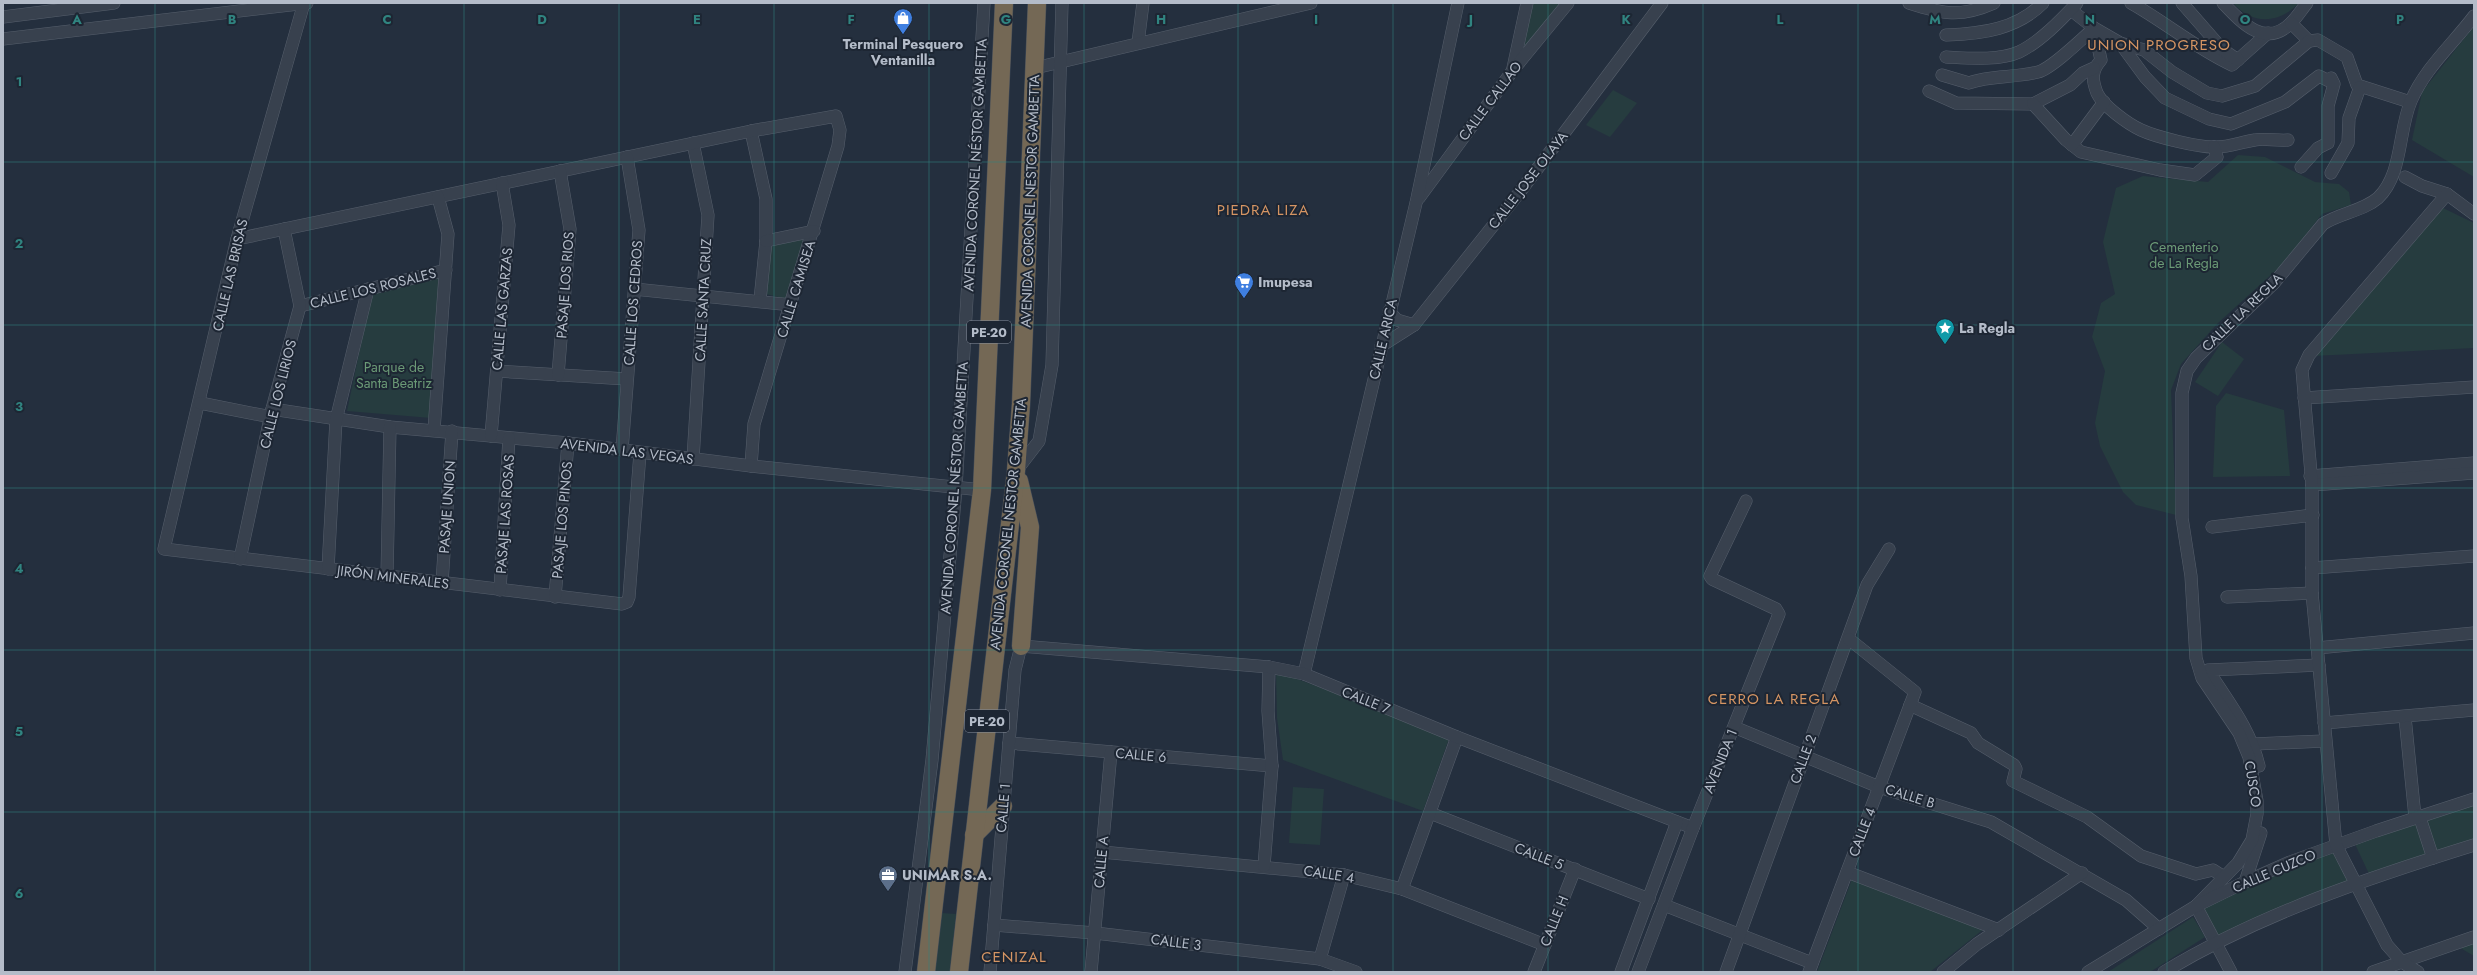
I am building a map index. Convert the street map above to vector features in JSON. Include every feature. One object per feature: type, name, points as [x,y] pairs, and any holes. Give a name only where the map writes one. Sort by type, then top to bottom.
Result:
[{"type":"highway","name":"PE-20","points":[[926,972],[982,490],[1004,3]]},
{"type":"highway","name":"AVENIDA CORONEL NESTOR GAMBETTA","points":[[959,972],[1016,471],[1038,3]]},
{"type":"highway","points":[[1016,471],[1030,527],[1021,646]]},
{"type":"highway","points":[[974,835],[1003,806]]},
{"type":"street","points":[[3,17],[114,3]]},
{"type":"street","points":[[3,39],[305,3]]},
{"type":"street","name":"CALLE LAS BRISAS","points":[[164,550],[200,402],[237,239],[305,3]]},
{"type":"street","name":"AVENIDA CORONEL NÉSTOR GAMBETTA","points":[[905,972],[932,760],[956,488],[984,3]]},
{"type":"street","points":[[1016,471],[1039,441],[1052,365],[1062,3]]},
{"type":"street","points":[[1138,43],[1143,3]]},
{"type":"street","points":[[1035,68],[1311,3]]},
{"type":"street","name":"CALLE ARICA","points":[[1304,674],[1416,203],[1458,3]]},
{"type":"street","points":[[1513,70],[1527,3]]},
{"type":"street","name":"CALLE CALLAO","points":[[1416,203],[1513,70],[1568,3]]},
{"type":"street","name":"CALLE JOSE OLAYA","points":[[1381,346],[1414,325],[1520,193],[1662,3]]},
{"type":"street","points":[[1909,3],[1944,14],[1983,8],[1994,3]]},
{"type":"street","points":[[1946,35],[2002,29],[2035,11],[2043,3]]},
{"type":"street","points":[[2131,3],[2164,22],[2219,59],[2232,65],[2268,33]]},
{"type":"street","points":[[2182,3],[2223,50],[2238,60]]},
{"type":"street","points":[[2223,3],[2241,23],[2260,33],[2274,33],[2291,23],[2307,3]]},
{"type":"street","points":[[1946,57],[1984,58],[2018,53],[2040,38],[2074,6],[2094,28],[2120,42],[2144,50],[2172,72],[2207,93],[2222,96],[2255,86],[2309,41],[2318,40],[2347,57],[2356,83],[2360,87],[2410,102]]},
{"type":"street","name":"CALLE LA REGLA","points":[[2202,678],[2196,658],[2191,576],[2182,518],[2181,410],[2187,371],[2210,342],[2274,283],[2323,224],[2333,217],[2358,209],[2377,198],[2390,183],[2410,102],[2431,68],[2474,16]]},
{"type":"street","points":[[2291,23],[2309,41]]},
{"type":"street","points":[[1929,91],[1956,103],[2033,104],[2070,85],[2083,73],[2094,68],[2101,60],[2094,28]]},
{"type":"street","points":[[1942,75],[1969,83],[1980,78],[2007,78],[2040,72],[2094,28]]},
{"type":"street","points":[[2120,42],[2145,77],[2165,98],[2209,119],[2231,124],[2285,102],[2319,76],[2329,81],[2331,78],[2334,84],[2328,106],[2328,143],[2318,148],[2300,167]]},
{"type":"street","points":[[2094,68],[2093,79],[2104,102],[2141,130],[2214,147],[2240,145],[2256,139],[2272,142],[2288,140]]},
{"type":"street","points":[[2331,173],[2348,143],[2348,118],[2360,87]]},
{"type":"street","points":[[2072,145],[2104,102]]},
{"type":"street","points":[[2033,104],[2072,145],[2081,152],[2160,170],[2195,175],[2217,157],[2214,147]]},
{"type":"street","name":"CALLE CAMISEA","points":[[751,131],[831,116],[836,116],[839,120],[838,146],[792,305],[754,424],[751,466]]},
{"type":"street","points":[[237,239],[751,131],[766,199],[766,241],[760,300]]},
{"type":"street","name":"CALLE SANTA CRUZ","points":[[693,143],[708,215],[693,459]]},
{"type":"street","name":"CALLE LOS CEDROS","points":[[622,450],[639,230],[627,157]]},
{"type":"street","points":[[1423,166],[1438,172]]},
{"type":"street","name":"PASAJE LOS RIOS","points":[[558,375],[570,229],[560,171]]},
{"type":"street","points":[[2405,177],[2422,186],[2447,194],[2474,214]]},
{"type":"street","name":"CALLE LAS GARZAS","points":[[491,436],[509,225],[502,183]]},
{"type":"street","points":[[2418,972],[2402,962],[2387,945],[2336,845],[2324,741],[2324,723],[2312,593],[2313,516],[2302,370],[2306,358],[2447,194]]},
{"type":"street","points":[[434,430],[448,234],[438,197]]},
{"type":"street","name":"CALLE LOS LIRIOS","points":[[240,559],[271,413],[300,306],[284,229]]},
{"type":"street","points":[[766,241],[814,231]]},
{"type":"street","name":"CALLE LOS ROSALES","points":[[300,306],[446,270]]},
{"type":"street","points":[[328,569],[336,420],[368,289]]},
{"type":"street","points":[[634,289],[760,300],[792,305]]},
{"type":"street","points":[[1390,311],[1397,320],[1414,325]]},
{"type":"street","points":[[497,371],[627,379]]},
{"type":"street","points":[[2304,398],[2474,387]]},
{"type":"street","name":"AVENIDA LAS VEGAS","points":[[200,402],[271,413],[390,427],[452,431],[568,443],[751,466],[982,490]]},
{"type":"street","points":[[386,576],[390,427]]},
{"type":"street","name":"PASAJE UNION","points":[[442,583],[452,431]]},
{"type":"street","name":"PASAJE LAS ROSAS","points":[[500,590],[509,438]]},
{"type":"street","name":"PASAJE LOS PINOS","points":[[555,597],[568,443]]},
{"type":"street","name":"JIRÓN MINERALES","points":[[164,550],[622,604],[627,602],[629,597],[640,453]]},
{"type":"street","points":[[2311,480],[2474,463]]},
{"type":"street","points":[[2311,480],[2474,474]]},
{"type":"street","name":"AVENIDA 1","points":[[1638,972],[1693,828],[1779,614],[1776,609],[1712,579],[1710,576],[1746,501]]},
{"type":"street","points":[[2212,527],[2313,516]]},
{"type":"street","name":"CALLE 2","points":[[1726,972],[1741,934],[1803,757],[1849,639],[1867,585],[1889,549]]},
{"type":"street","points":[[2312,568],[2474,556]]},
{"type":"street","points":[[2227,597],[2312,593]]},
{"type":"street","points":[[2317,648],[2474,633]]},
{"type":"street","name":"CALLE 4","points":[[1810,967],[1915,692],[1849,639]]},
{"type":"street","name":"CALLE 7","points":[[1021,646],[1268,667],[1304,674],[1457,737],[1693,828]]},
{"type":"street","name":"CALLE 1","points":[[990,972],[1015,670],[1021,646]]},
{"type":"street","points":[[2245,882],[2261,834],[2264,810],[2261,773],[2254,744],[2237,711],[2208,670],[2319,665]]},
{"type":"street","points":[[1264,866],[1272,766],[1268,711],[1268,667]]},
{"type":"street","name":"CUSCO","points":[[2196,906],[2238,863],[2252,840],[2258,814],[2249,757],[2240,733],[2202,678]]},
{"type":"street","points":[[1910,705],[1971,733],[1978,743],[2014,765],[2016,769],[2013,781],[2087,817],[2141,856],[2196,874],[2213,870],[2224,877]]},
{"type":"street","points":[[2324,723],[2474,710]]},
{"type":"street","points":[[2406,717],[2417,816],[2433,858]]},
{"type":"street","name":"CALLE B","points":[[1734,727],[1803,757],[1879,787],[1991,822],[2082,873],[2126,900],[2159,929]]},
{"type":"street","points":[[1402,889],[1457,737]]},
{"type":"street","points":[[2254,744],[2324,741]]},
{"type":"street","name":"CALLE 6","points":[[1009,743],[1272,766]]},
{"type":"street","name":"CALLE A","points":[[1091,972],[1111,752]]},
{"type":"street","name":"CALLE CUZCO","points":[[2088,972],[2196,906],[2245,882],[2336,845],[2417,816],[2474,800]]},
{"type":"street","name":"CALLE 5","points":[[1430,813],[1649,899]]},
{"type":"street","points":[[1621,972],[1677,822]]},
{"type":"street","points":[[2164,972],[2217,942],[2275,916],[2356,884],[2474,845]]},
{"type":"street","name":"CALLE 4","points":[[1102,852],[1264,866],[1344,875],[1402,889],[1545,945]]},
{"type":"street","name":"CALLE H","points":[[1534,972],[1575,869]]},
{"type":"street","points":[[1847,872],[1999,930]]},
{"type":"street","points":[[1943,972],[1999,930],[2082,873]]},
{"type":"street","points":[[1320,959],[1344,875]]},
{"type":"street","points":[[1664,905],[1741,934],[1810,967]]},
{"type":"street","points":[[2196,906],[2217,942],[2231,972]]},
{"type":"street","name":"CALLE 3","points":[[994,925],[1095,933],[1320,959],[1356,972]]},
{"type":"street","points":[[2373,972],[2474,937]]},
{"type":"green space","points":[[1528,3],[1563,3],[1528,44],[1524,45],[1522,43]]},
{"type":"green space","points":[[2233,3],[2299,3],[2283,15],[2266,19],[2249,15],[2240,10]]},
{"type":"green space","points":[[2474,26],[2474,177],[2412,140],[2422,92]]},
{"type":"green space","points":[[1613,90],[1637,103],[1610,137],[1586,125]]},
{"type":"green space","name":"Cementerio de La Regla","points":[[2238,155],[2265,157],[2315,182],[2339,184],[2349,192],[2351,205],[2322,214],[2283,264],[2218,323],[2181,364],[2171,390],[2176,515],[2136,505],[2123,492],[2100,446],[2095,423],[2105,371],[2092,337],[2101,303],[2115,294],[2103,242],[2116,188],[2143,176],[2208,182]]},
{"type":"green space","points":[[2441,207],[2474,223],[2474,348],[2313,356]]},
{"type":"green space","points":[[806,237],[788,296],[785,299],[766,294],[769,241]]},
{"type":"green space","name":"Parque de Santa Beatriz","points":[[438,277],[440,280],[431,418],[347,411],[372,292]]},
{"type":"green space","points":[[2222,342],[2244,359],[2218,396],[2195,382]]},
{"type":"green space","points":[[2226,393],[2284,410],[2290,476],[2213,477],[2216,406]]},
{"type":"green space","points":[[1276,671],[1450,736],[1423,811],[1283,760],[1277,718]]},
{"type":"green space","points":[[1293,787],[1324,789],[1320,845],[1289,843]]},
{"type":"green space","points":[[2474,803],[2474,841],[2434,853],[2423,817]]},
{"type":"green space","points":[[2418,819],[2430,856],[2370,876],[2354,842]]},
{"type":"green space","points":[[2337,848],[2354,880],[2219,938],[2202,907]]},
{"type":"green space","points":[[1852,879],[1985,928],[1930,972],[1817,972]]},
{"type":"green space","points":[[942,913],[956,914],[950,972],[935,972]]},
{"type":"green space","points":[[2193,917],[2205,937],[2150,972],[2108,972]]},
{"type":"green space","points":[[2474,941],[2474,956],[2457,946]]},
{"type":"place","name":"Terminal Pesquero Ventanilla","points":[[903,35]]},
{"type":"place","name":"Imupesa","points":[[1244,299]]},
{"type":"place","name":"La Regla","points":[[1945,345]]},
{"type":"place","name":"UNIMAR S.A.","points":[[888,892]]},
{"type":"district","name":"UNION PROGRESO","points":[[2159,45]]},
{"type":"district","name":"PIEDRA LIZA","points":[[1263,210]]},
{"type":"district","name":"CERRO LA REGLA","points":[[1774,699]]},
{"type":"district","name":"CENIZAL","points":[[1014,957]]}]
